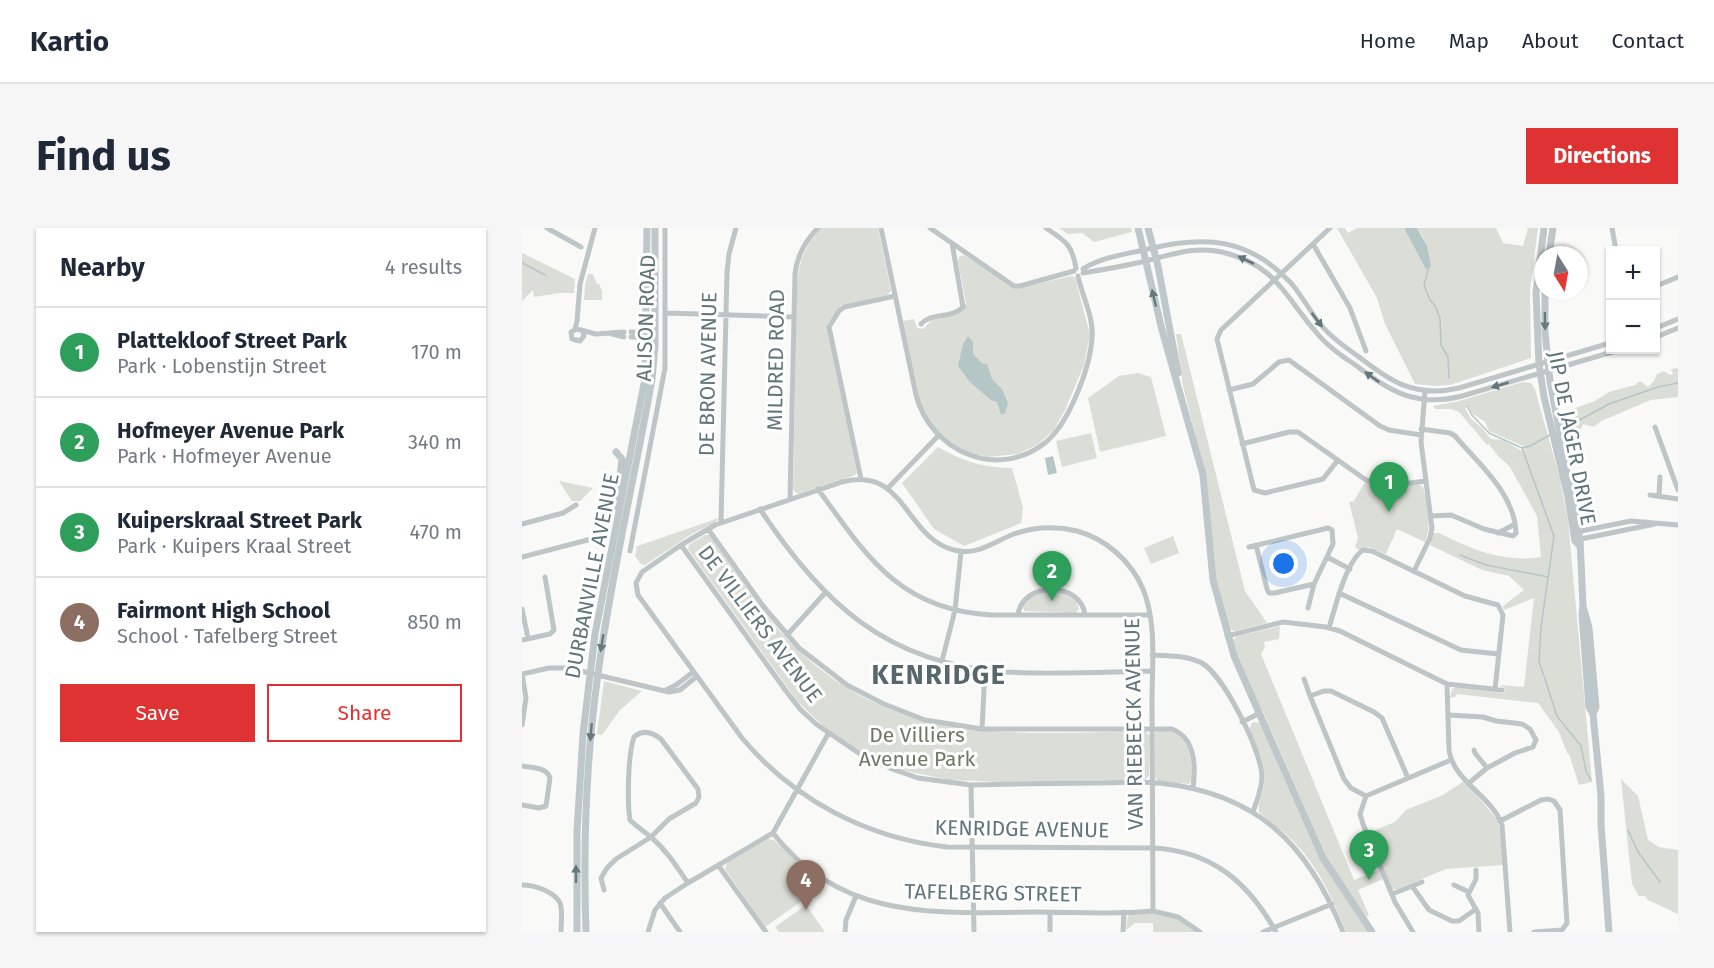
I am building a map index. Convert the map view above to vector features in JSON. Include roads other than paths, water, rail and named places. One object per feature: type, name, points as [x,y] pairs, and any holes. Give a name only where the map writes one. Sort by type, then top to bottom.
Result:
[{"type":"main road","name":"DURBANVILLE AVENUE","points":[[577,932],[578,794],[589,672],[645,379],[647,228]]},
{"type":"main road","name":"DURBANVILLE AVENUE","points":[[586,932],[586,814],[598,674],[652,379],[655,335],[655,228]]},
{"type":"main road","points":[[1138,228],[1143,250],[1142,261],[1197,459],[1213,580],[1227,636],[1239,672],[1323,858],[1372,932]]},
{"type":"main road","points":[[1148,228],[1169,323],[1180,394]]},
{"type":"main road","name":"JIP DE JAGER DRIVE","points":[[1544,228],[1537,281],[1536,321],[1539,364],[1578,542],[1583,606],[1589,628],[1596,707],[1593,714],[1599,777],[1598,795],[1609,932]]},
{"type":"main road","points":[[1550,246],[1553,228]]},
{"type":"main road","name":"JIP DE JAGER DRIVE","points":[[1545,300],[1545,332],[1553,421]]},
{"type":"main road","name":"JIP DE JAGER DRIVE","points":[[1559,447],[1565,462],[1576,532]]},
{"type":"main road","points":[[616,452],[622,459],[616,534]]},
{"type":"main road","points":[[1565,462],[1570,474],[1581,526],[1587,530]]},
{"type":"street","points":[[547,228],[581,247]]},
{"type":"street","points":[[595,228],[580,284],[578,321],[580,332],[624,335]]},
{"type":"street","name":"ALISON ROAD","points":[[630,551],[665,368],[665,228]]},
{"type":"street","name":"DE BRON AVENUE","points":[[721,522],[727,262],[736,228]]},
{"type":"street","name":"MILDRED ROAD","points":[[790,499],[796,267],[804,246],[818,228]]},
{"type":"street","points":[[881,228],[917,400],[926,420],[938,436],[962,453],[979,459],[994,460],[1020,456],[1050,438],[1059,428],[1071,405],[1090,354],[1093,333],[1079,272],[1069,246],[1046,228]]},
{"type":"street","points":[[930,228],[1015,286],[1189,250],[1222,252],[1251,262],[1285,290],[1316,333],[1337,352],[1389,389],[1425,400],[1449,399],[1606,354]]},
{"type":"street","points":[[1330,228],[1217,336],[1252,486],[1261,493],[1323,479],[1338,460]]},
{"type":"street","points":[[1612,228],[1615,246]]},
{"type":"street","points":[[1079,272],[1096,262],[1143,250],[1188,241],[1220,242],[1249,252],[1281,274],[1296,289],[1322,326],[1340,343],[1390,380],[1425,391],[1454,389],[1606,344]]},
{"type":"street","points":[[921,324],[927,318],[957,312],[963,307],[952,243]]},
{"type":"street","points":[[1313,244],[1349,305],[1366,351]]},
{"type":"street","points":[[1660,284],[1678,277]]},
{"type":"street","points":[[861,479],[830,326],[844,307],[895,296]]},
{"type":"street","points":[[665,314],[794,316]]},
{"type":"street","points":[[1660,326],[1678,319]]},
{"type":"street","points":[[1660,335],[1678,328]]},
{"type":"street","points":[[631,335],[655,335]]},
{"type":"street","points":[[1229,390],[1256,382],[1279,362],[1289,360],[1380,426],[1389,430],[1450,432],[1500,487],[1513,514],[1514,536],[1484,529],[1451,515],[1431,516]]},
{"type":"street","points":[[1414,571],[1430,538],[1431,516],[1421,432],[1425,391]]},
{"type":"street","points":[[1655,427],[1678,490]]},
{"type":"street","points":[[1242,444],[1289,432],[1299,432],[1361,477],[1371,481],[1395,484],[1426,481]]},
{"type":"street","points":[[888,488],[938,436]]},
{"type":"street","points":[[1659,496],[1660,477]]},
{"type":"street","points":[[681,545],[721,522],[842,482],[861,479],[888,488],[929,537],[945,548],[961,552],[955,610],[942,662]]},
{"type":"street","points":[[818,489],[858,545],[878,568],[915,595],[955,610],[984,615],[1150,615]]},
{"type":"street","points":[[1650,495],[1678,499]]},
{"type":"street","points":[[522,524],[563,513],[576,505]]},
{"type":"street","points":[[760,509],[798,563],[825,593],[851,616],[879,635],[913,652],[942,662],[985,670],[1028,673],[1152,671]]},
{"type":"street","points":[[1576,532],[1631,521],[1678,525]]},
{"type":"street","points":[[1578,542],[1660,523]]},
{"type":"street","points":[[1498,533],[1515,524]]},
{"type":"street","name":"VAN RIEBEECK AVENUE","points":[[961,552],[983,549],[1029,530],[1052,528],[1081,532],[1110,547],[1128,564],[1144,590],[1150,615],[1152,656],[1153,911]]},
{"type":"street","points":[[1249,547],[1328,528],[1332,531],[1333,542],[1314,584],[1308,608]]},
{"type":"street","points":[[708,529],[763,606],[799,648],[830,673],[875,700],[925,720],[982,729],[1172,729],[1187,740],[1191,750],[1194,770],[1193,788]]},
{"type":"street","points":[[522,557],[599,537]]},
{"type":"street","name":"KENRIDGE AVENUE","points":[[681,545],[643,571],[637,581],[638,595],[750,747],[796,790],[845,819],[887,836],[926,845],[973,849],[1153,848],[1189,854],[1204,859],[1228,873],[1255,898],[1275,930]]},
{"type":"street","name":"DE VILLIERS AVENUE","points":[[681,545],[796,703],[828,734],[863,756],[906,775],[933,781],[971,785],[1153,783],[1193,788],[1224,798],[1253,812],[1274,827],[1301,854],[1315,873],[1332,904],[1343,932]]},
{"type":"street","points":[[1256,545],[1269,593],[1314,584]]},
{"type":"street","points":[[1329,628],[1350,569],[1358,554],[1368,550],[1464,596],[1498,604],[1503,615],[1495,689]]},
{"type":"street","points":[[1327,557],[1350,569]]},
{"type":"street","points":[[522,612],[525,639],[550,634],[554,630],[545,577]]},
{"type":"street","points":[[1018,615],[1027,598],[1035,592],[1050,589],[1073,595],[1083,606],[1085,615]]},
{"type":"street","points":[[787,635],[825,593]]},
{"type":"street","points":[[1340,593],[1461,650],[1498,654]]},
{"type":"street","points":[[1227,636],[1283,622],[1329,628],[1447,684],[1503,690]]},
{"type":"street","points":[[1152,656],[1185,657],[1210,669],[1228,692],[1259,761],[1262,774],[1261,790],[1253,812]]},
{"type":"street","points":[[522,725],[526,698],[522,674],[561,668],[598,674],[662,692],[677,691],[695,675]]},
{"type":"street","points":[[982,729],[985,670]]},
{"type":"street","points":[[1304,679],[1344,779],[1351,788],[1366,796]]},
{"type":"street","points":[[1447,684],[1451,760],[1500,821],[1510,932]]},
{"type":"street","points":[[1310,696],[1321,691],[1331,691],[1379,716],[1386,724],[1408,778]]},
{"type":"street","points":[[1242,722],[1258,714]]},
{"type":"street","points":[[1448,715],[1483,717],[1522,724],[1530,729],[1536,740],[1535,745],[1487,768],[1469,783]]},
{"type":"street","points":[[604,890],[601,878],[610,864],[651,837],[669,819],[696,803],[700,795],[661,739],[645,732],[634,737],[632,742],[630,817],[638,827],[651,837],[668,855],[688,883]]},
{"type":"street","points":[[648,932],[653,914],[660,903],[688,883],[773,833],[828,734]]},
{"type":"street","points":[[1474,750],[1487,768]]},
{"type":"street","points":[[1413,932],[1392,894],[1361,818],[1361,807],[1366,796],[1451,760]]},
{"type":"street","points":[[522,766],[545,770],[550,778],[546,806],[539,808],[522,805]]},
{"type":"street","points":[[971,785],[974,932]]},
{"type":"street","points":[[1500,821],[1544,799],[1554,801],[1561,812],[1567,923],[1562,930],[1534,932]]},
{"type":"street","name":"TAFELBERG STREET","points":[[773,833],[798,861],[831,884],[876,903],[912,911],[973,913],[1153,911],[1178,917],[1200,932]]},
{"type":"street","points":[[718,866],[766,932]]},
{"type":"street","points":[[1476,870],[1476,879],[1468,897],[1476,909],[1479,932]]},
{"type":"street","points":[[1392,894],[1422,882]]},
{"type":"street","points":[[522,885],[537,887],[558,900],[561,908],[561,932]]},
{"type":"street","points":[[1454,885],[1469,892]]},
{"type":"street","points":[[1412,886],[1429,910],[1452,921],[1459,921],[1476,909]]},
{"type":"street","points":[[845,932],[846,920],[856,896]]},
{"type":"street","points":[[660,903],[680,932]]},
{"type":"street","points":[[1263,932],[1275,930],[1332,904]]},
{"type":"street","points":[[1050,912],[1050,932]]},
{"type":"street","points":[[1123,932],[1124,912]]},
{"type":"waterway","points":[[522,263],[545,275]]},
{"type":"waterway","points":[[1429,267],[1424,285],[1440,318],[1441,345],[1448,357],[1449,378]]},
{"type":"waterway","points":[[1563,429],[1609,404],[1658,387],[1678,383]]},
{"type":"waterway","points":[[1467,406],[1472,415],[1489,433],[1522,448],[1554,536],[1541,627],[1539,661],[1557,716],[1581,746],[1586,771],[1591,780]]},
{"type":"waterway","points":[[1522,448],[1550,435]]},
{"type":"waterway","points":[[1460,555],[1486,565],[1548,577]]},
{"type":"waterway","points":[[1628,830],[1638,852],[1660,882]]},
{"type":"place","name":"Plattekloof Street Park","points":[[1389,512]]},
{"type":"place","name":"Hofmeyer Avenue Park","points":[[1052,601]]},
{"type":"place","name":"Kuiperskraal Street Park","points":[[1369,880]]},
{"type":"place","name":"Fairmont High School","points":[[806,910]]},
{"type":"district","name":"KENRIDGE","points":[[939,675]]},
{"type":"park label","name":"De Villiers Avenue Park","points":[[917,747]]}]
